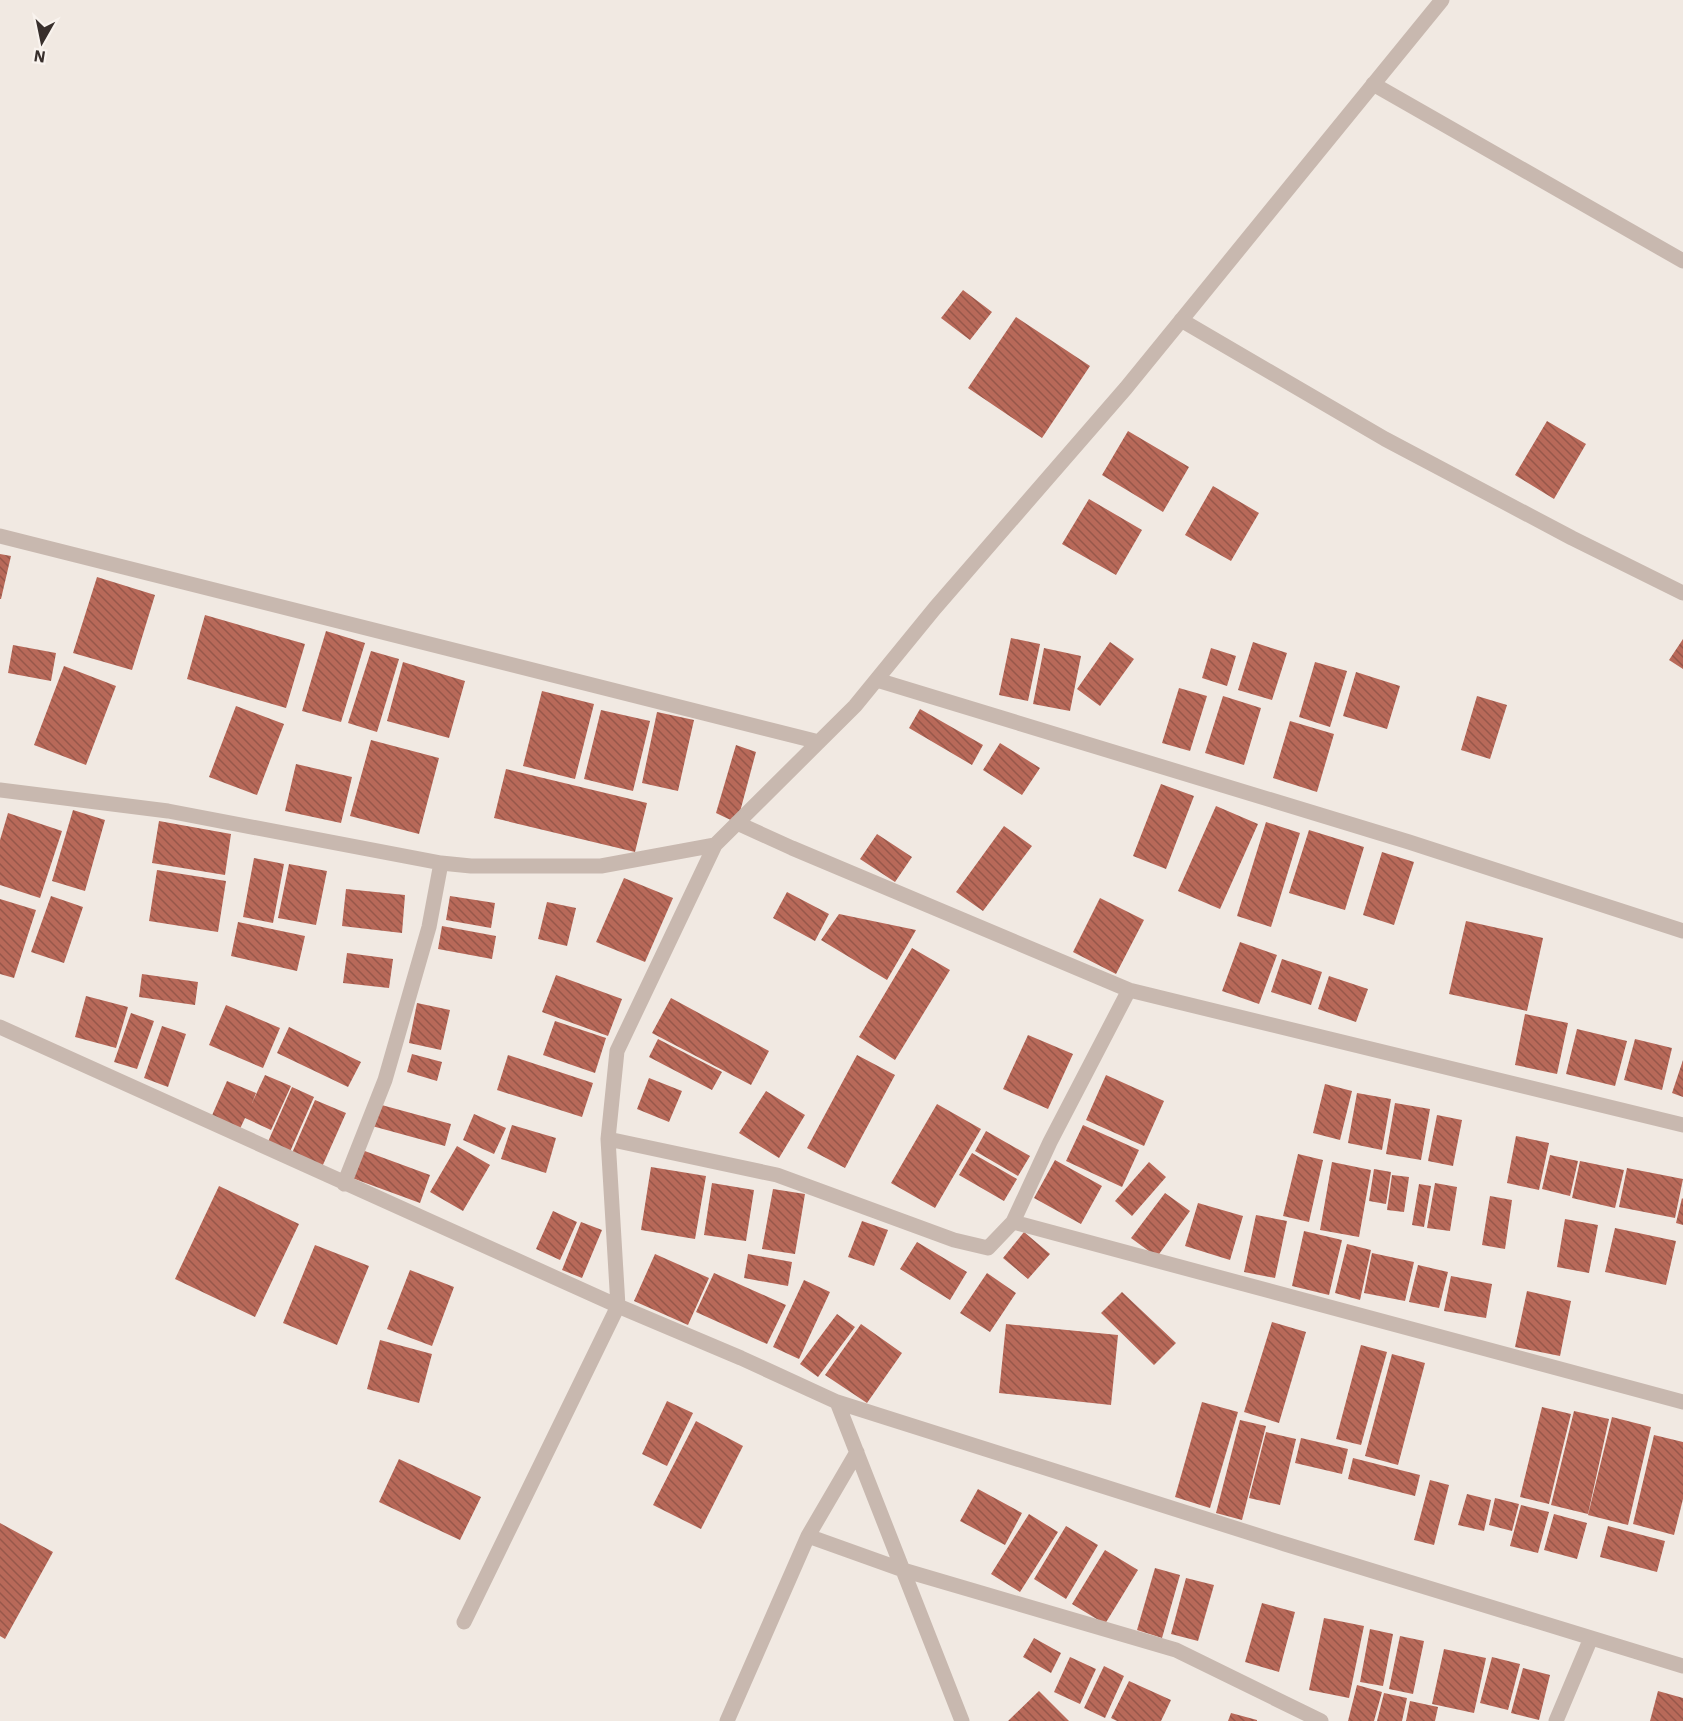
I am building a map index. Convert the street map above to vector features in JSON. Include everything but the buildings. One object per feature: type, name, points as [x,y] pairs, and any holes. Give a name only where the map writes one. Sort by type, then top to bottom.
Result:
[{"type":"street","points":[[464,1622],[618,1306],[608,1139],[617,1051],[715,845],[855,706],[935,608],[1126,388],[1442,0]]},
{"type":"street","points":[[1373,84],[1683,261]]},
{"type":"street","points":[[1181,320],[1385,439],[1572,538],[1683,593]]},
{"type":"street","points":[[0,536],[819,742]]},
{"type":"street","points":[[877,680],[1408,842],[1683,931]]},
{"type":"street","points":[[0,790],[168,811],[441,863],[471,866],[601,866],[715,845]]},
{"type":"street","points":[[737,823],[1129,990],[1683,1125]]},
{"type":"street","points":[[344,1184],[385,1080],[429,927],[441,863]]},
{"type":"street","points":[[608,1139],[777,1175],[954,1240],[988,1248],[1013,1222],[1050,1142],[1129,990]]},
{"type":"street","points":[[0,1027],[344,1184],[837,1402],[1285,1544],[1683,1666]]},
{"type":"street","points":[[1013,1222],[1683,1402]]},
{"type":"street","points":[[837,1402],[962,1721]]},
{"type":"street","points":[[727,1721],[808,1536],[857,1452]]},
{"type":"street","points":[[808,1536],[903,1570],[1176,1650],[1322,1721]]},
{"type":"street","points":[[1556,1721],[1591,1638]]}]
